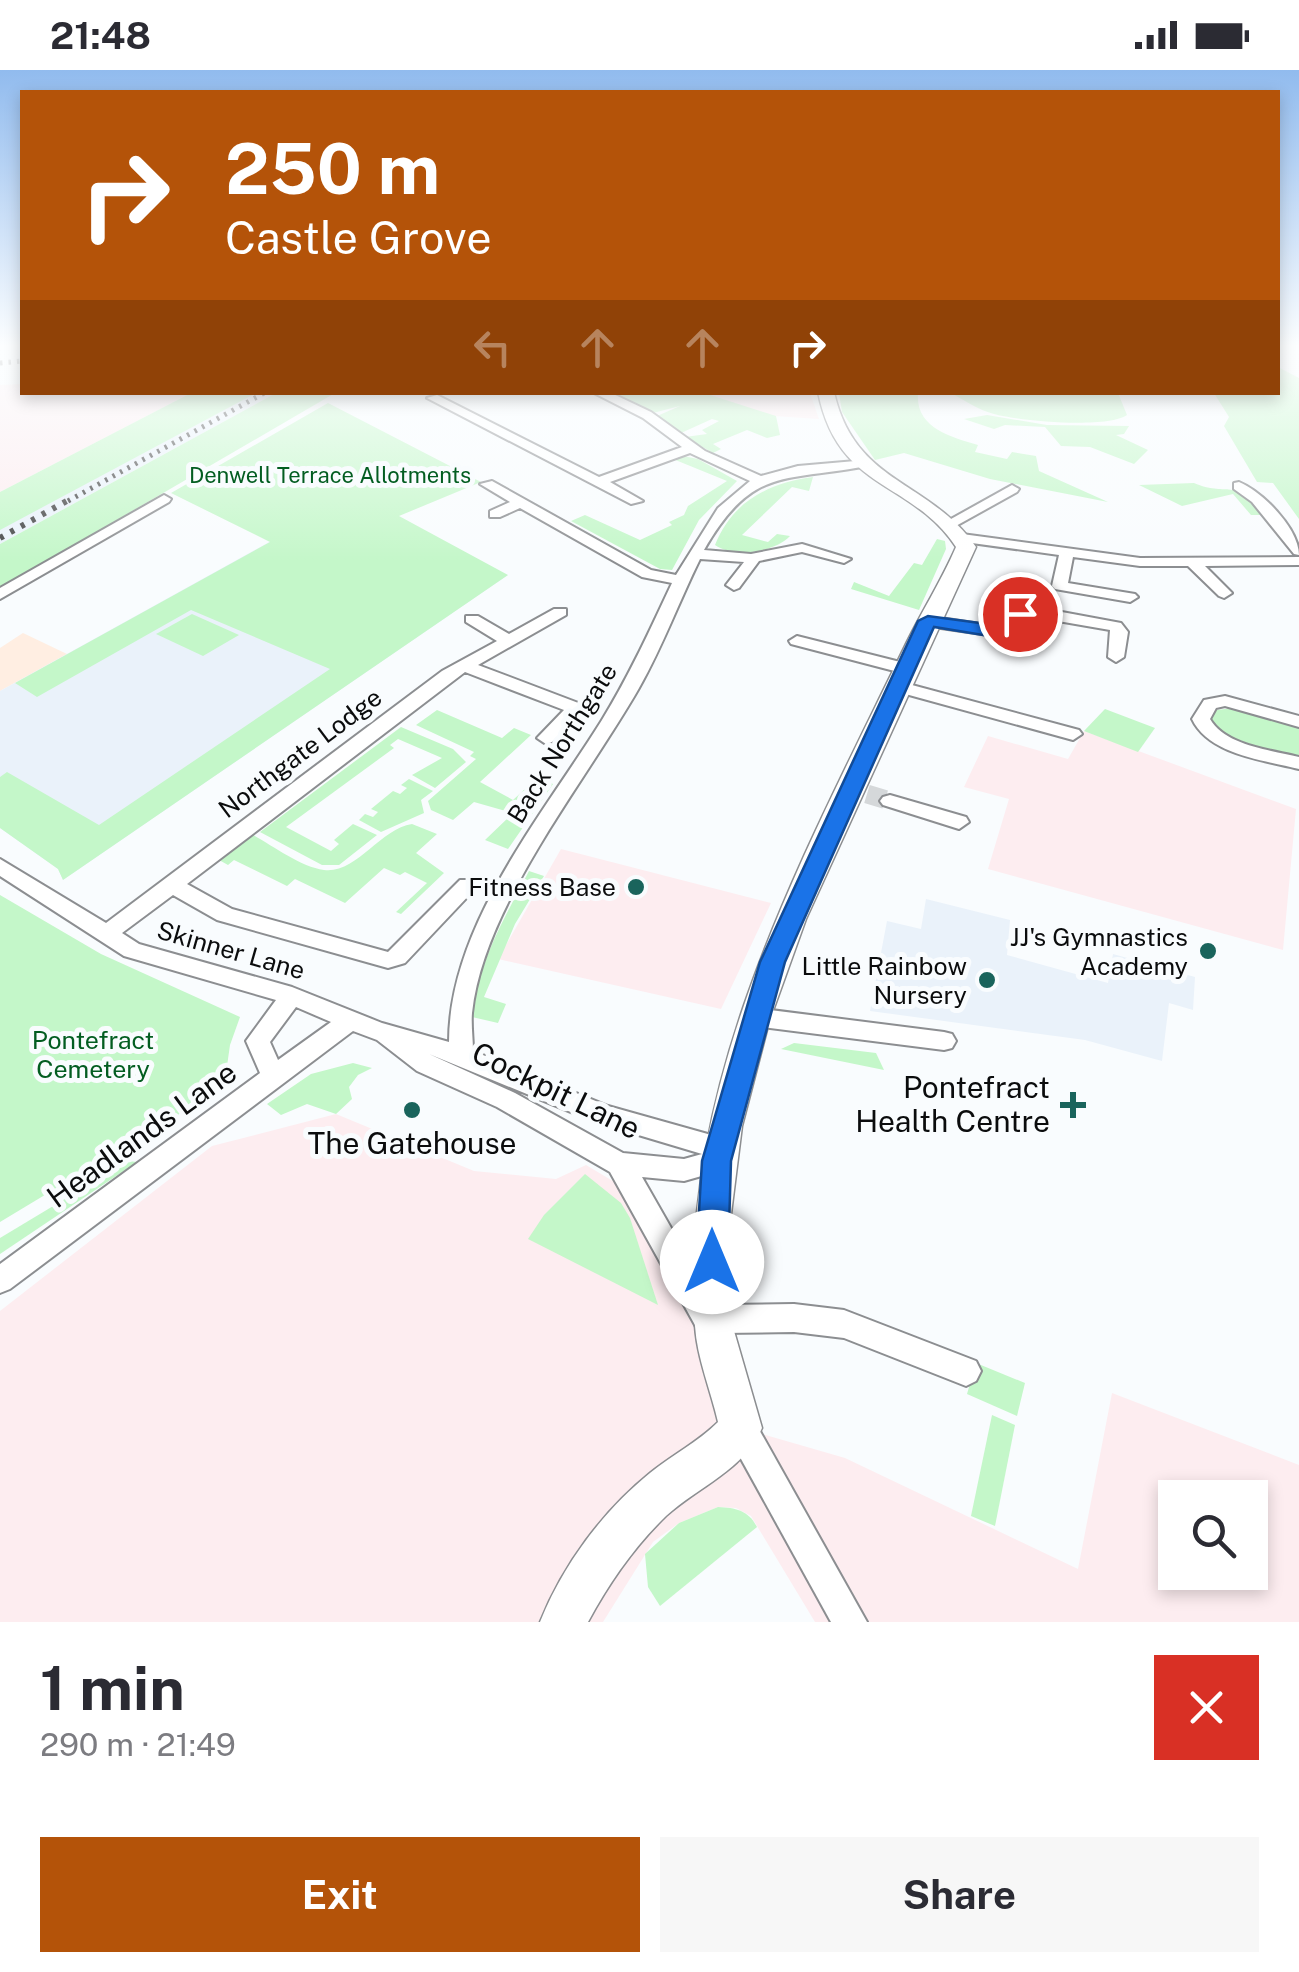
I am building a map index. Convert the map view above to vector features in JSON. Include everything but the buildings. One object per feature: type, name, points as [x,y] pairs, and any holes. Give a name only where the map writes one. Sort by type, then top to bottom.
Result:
[{"type":"street","points":[[471,417],[636,501]]},
{"type":"street","points":[[651,417],[690,448],[759,480],[800,470],[862,464]]},
{"type":"street","points":[[833,417],[862,464],[879,481],[956,531],[1067,552],[1194,564],[1299,561]]},
{"type":"street","points":[[598,482],[690,448]]},
{"type":"street","name":"Back Northgate","points":[[461,1057],[458,1026],[464,993],[530,845],[622,703],[696,554],[735,497],[759,480]]},
{"type":"street","points":[[487,484],[647,574],[684,580]]},
{"type":"street","points":[[1238,486],[1257,500],[1299,551]]},
{"type":"street","points":[[956,531],[1012,490]]},
{"type":"street","points":[[0,594],[164,499]]},
{"type":"street","points":[[495,514],[520,502]]},
{"type":"street","points":[[850,1622],[730,1403],[716,1327],[711,1240],[718,1155],[755,1017],[803,888],[858,792],[902,677],[964,554],[956,531]]},
{"type":"street","points":[[696,554],[751,558],[802,548],[844,558]]},
{"type":"street","points":[[1067,552],[1060,586],[1130,598]]},
{"type":"street","points":[[734,585],[752,563],[751,558]]},
{"type":"street","points":[[1194,564],[1224,593]]},
{"type":"street","name":"Northgate Lodge","points":[[105,935],[462,666],[560,612]]},
{"type":"street","points":[[928,621],[989,630],[1035,612],[1115,626],[1120,632],[1116,657]]},
{"type":"street","points":[[472,619],[505,640]]},
{"type":"street","points":[[796,641],[1073,734]]},
{"type":"street","points":[[462,666],[575,708],[546,738]]},
{"type":"street","points":[[1299,722],[1226,701],[1210,704],[1201,718],[1204,728],[1217,738],[1299,764]]},
{"type":"street","points":[[890,801],[959,822]]},
{"type":"street","name":"Skinner Lane","points":[[0,866],[105,935],[186,969],[292,996],[378,1031],[461,1057]]},
{"type":"street","points":[[172,885],[225,915],[388,960],[397,957],[466,885]]},
{"type":"street","name":"Headlands Lane","points":[[275,1079],[258,1040],[292,996]]},
{"type":"street","points":[[755,1017],[944,1041]]},
{"type":"street","name":"Headlands Lane","points":[[0,1280],[275,1079],[349,1020]]},
{"type":"street","name":"Cockpit Lane","points":[[378,1031],[425,1064],[506,1100],[619,1164],[684,1170],[718,1155]]},
{"type":"street","name":"Cockpit Lane","points":[[461,1057],[604,1115],[718,1155]]},
{"type":"street","points":[[619,1164],[643,1199],[674,1266],[716,1327]]},
{"type":"street","points":[[716,1327],[794,1318],[844,1324],[966,1371]]},
{"type":"street","points":[[563,1622],[602,1552],[641,1509],[672,1482],[713,1458],[741,1428]]},
{"type":"shaded area","points":[[0,417],[144,417],[0,492]]},
{"type":"shaded area","points":[[209,417],[231,417],[0,544],[0,529]]},
{"type":"shaded area","points":[[271,541],[508,575],[63,880],[58,869],[0,828],[0,691]]},
{"type":"shaded area","points":[[23,633],[67,654],[0,691],[0,648]]},
{"type":"shaded area","points":[[1084,731],[1296,809],[1283,950],[988,869],[1009,799],[964,787],[988,736],[1068,759]]},
{"type":"shaded area","points":[[561,849],[771,903],[721,1009],[498,959]]},
{"type":"shaded area","name":"Little Rainbow Nursery","points":[[926,899],[1010,920],[1007,955],[1108,983],[1113,954],[1195,977],[1193,1010],[1169,1003],[1162,1061],[1085,1040],[870,1011],[887,921],[921,929]]},
{"type":"shaded area","points":[[336,1114],[474,1171],[556,1179],[586,1165],[643,1199],[741,1428],[845,1458],[1078,1569],[1112,1393],[1299,1465],[1299,1622],[815,1622],[751,1516],[736,1508],[718,1507],[679,1523],[653,1542],[603,1622],[0,1622],[0,1311],[212,1146]]},
{"type":"green space","points":[[144,417],[210,417],[0,530],[0,492]]},
{"type":"green space","points":[[231,417],[293,417],[0,588],[0,544]]},
{"type":"green space","name":"Denwell Terrace Allotments","points":[[303,417],[356,417],[481,482],[399,516],[508,575],[63,880],[58,869],[0,828],[0,777],[7,772],[99,825],[330,669],[191,610],[37,697],[15,683],[270,542],[171,493]]},
{"type":"green space","points":[[659,417],[776,417],[780,435],[767,438],[747,430],[713,444],[721,449],[713,453],[685,437],[707,434],[702,430],[719,421],[712,419],[681,433]]},
{"type":"green space","points":[[846,417],[924,417],[946,434],[978,445],[975,452],[1007,459],[1012,452],[1036,456],[1039,471],[1108,502],[990,479],[904,453],[875,460]]},
{"type":"green space","points":[[1002,417],[1047,425],[1129,426],[1124,434],[1116,435],[1148,450],[1134,464],[1090,447],[1061,446],[1045,427],[1005,425],[994,429],[964,419]]},
{"type":"green space","points":[[1010,417],[1121,417],[1083,423]]},
{"type":"green space","points":[[1229,417],[1299,417],[1299,519],[1273,483],[1257,482],[1224,426]]},
{"type":"green space","points":[[673,459],[698,459],[737,481],[699,520],[672,570],[660,569],[571,521],[585,515],[640,540],[672,525],[669,522],[684,515],[688,506],[727,481]]},
{"type":"green space","points":[[813,477],[809,491],[792,487],[742,535],[768,542],[777,534],[790,536],[783,542],[764,550],[742,552],[715,545],[731,517],[754,497],[781,484]]},
{"type":"green space","points":[[1194,483],[1237,491],[1263,515],[1251,515],[1233,494],[1182,506],[1139,485]]},
{"type":"green space","points":[[937,539],[945,541],[946,549],[919,610],[851,589],[854,582],[889,596],[914,563],[922,565]]},
{"type":"green space","points":[[192,614],[239,635],[203,656],[156,634]]},
{"type":"green space","points":[[1233,708],[1299,728],[1299,760],[1220,734],[1211,718],[1217,710]]},
{"type":"green space","points":[[1105,709],[1155,728],[1138,752],[1084,731]]},
{"type":"green space","points":[[437,710],[502,738],[514,728],[531,735],[480,782],[513,800],[538,777],[553,784],[508,849],[485,840],[513,813],[474,802],[453,820],[431,810],[428,801],[476,759],[470,756],[474,752],[416,725]]},
{"type":"green space","points":[[401,727],[453,749],[466,762],[435,788],[412,775],[442,758],[398,739],[390,745],[394,748],[286,827],[331,851],[339,844],[334,840],[353,824],[377,835],[339,865],[322,865],[260,832]]},
{"type":"green space","points":[[409,779],[433,791],[421,800],[424,813],[381,832],[359,820],[365,814],[373,817],[378,812],[371,809],[393,791],[400,794],[407,788],[401,785]]},
{"type":"green space","points":[[412,824],[437,834],[416,853],[444,873],[401,914],[396,912],[427,883],[405,872],[400,875],[384,868],[345,903],[295,879],[287,886],[234,860],[228,865],[219,860],[253,835],[306,865],[336,869],[357,859],[389,834]]},
{"type":"green space","points":[[529,871],[544,876],[515,924],[484,997],[506,1004],[498,1023],[472,1017],[486,960]]},
{"type":"green space","name":"Pontefract Cemetery","points":[[0,895],[101,954],[240,1017],[230,1045],[224,1087],[0,1222]]},
{"type":"green space","points":[[794,1043],[876,1053],[884,1070],[781,1049]]},
{"type":"green space","points":[[353,1063],[372,1068],[358,1075],[349,1087],[352,1099],[336,1114],[307,1104],[281,1115],[267,1104],[311,1074]]},
{"type":"green space","points":[[128,1161],[137,1162],[0,1254],[0,1238]]},
{"type":"green space","points":[[585,1174],[621,1203],[630,1218],[658,1305],[528,1239],[544,1215]]},
{"type":"green space","points":[[976,1363],[1025,1383],[1017,1416],[967,1394]]},
{"type":"green space","points":[[992,1415],[1015,1425],[995,1526],[971,1516]]},
{"type":"green space","points":[[718,1507],[741,1511],[757,1527],[660,1606],[648,1587],[645,1554],[679,1523]]},
{"type":"tunnel","points":[[867,794],[890,801]]},
{"type":"railway","points":[[68,501],[220,417]]},
{"type":"railway","points":[[0,538],[72,498]]},
{"type":"place","name":"Fitness Base","points":[[636,887]]},
{"type":"place","name":"JJ's Gymnastics Academy","points":[[1208,951]]},
{"type":"place","name":"Little Rainbow Nursery","points":[[987,980]]},
{"type":"place","name":"Pontefract Health Centre","points":[[1073,1105]]},
{"type":"place","name":"The Gatehouse","points":[[412,1110]]},
{"type":"route","points":[[712,1262],[716,1161],[773,962],[803,888],[928,621],[989,630],[1006,625],[1020,614]]}]
